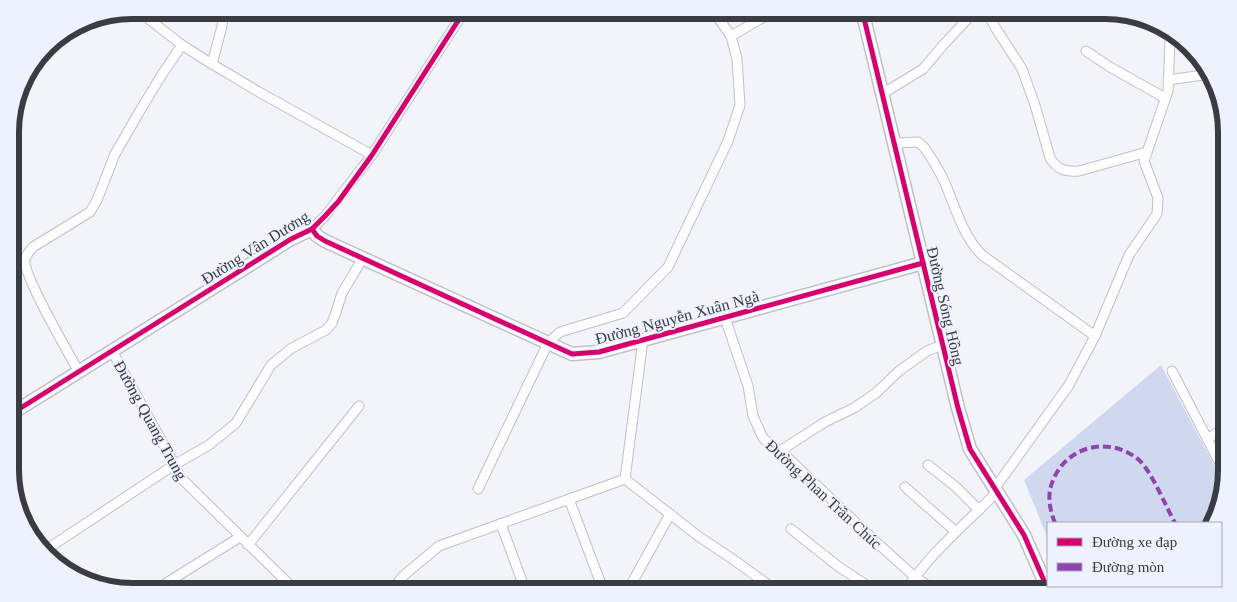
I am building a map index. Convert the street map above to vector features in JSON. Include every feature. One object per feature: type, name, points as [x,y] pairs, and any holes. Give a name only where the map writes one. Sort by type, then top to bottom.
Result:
[{"type":"street","points":[[149,19],[182,45],[212,64],[372,155]]},
{"type":"street","points":[[212,64],[223,19]]},
{"type":"street","name":"Đường Vân Dương","points":[[19,409],[291,239],[312,229],[326,216],[372,155],[459,19]]},
{"type":"street","points":[[478,489],[548,343],[560,332],[623,314],[668,267],[728,141],[740,105],[737,59],[731,36],[719,19]]},
{"type":"street","points":[[731,36],[760,19]]},
{"type":"street","name":"Đường Sóng Hồng","points":[[864,19],[942,345],[970,448],[1024,535],[1045,583]]},
{"type":"street","points":[[882,94],[924,69],[968,19]]},
{"type":"street","points":[[991,19],[1022,69],[1035,105],[1050,158],[1055,165],[1069,172],[1080,171],[1147,152]]},
{"type":"street","points":[[911,583],[914,577],[996,490],[1069,386],[1095,336],[1129,256],[1157,214],[1158,198],[1144,161],[1168,91],[1170,40]]},
{"type":"street","points":[[79,372],[27,272],[25,261],[27,254],[33,247],[90,212],[97,200],[115,154],[147,99],[182,45]]},
{"type":"street","points":[[1086,51],[1165,98]]},
{"type":"street","points":[[1168,80],[1203,75]]},
{"type":"street","points":[[894,143],[918,142],[924,146],[943,180],[970,239],[982,255],[1095,336]]},
{"type":"street","name":"Đường Nguyễn Xuân Ngà","points":[[312,229],[317,236],[325,241],[572,354],[599,352],[923,263]]},
{"type":"street","points":[[49,547],[174,465],[209,445],[236,423],[271,365],[292,348],[326,330],[332,323],[336,316],[342,292],[363,258]]},
{"type":"street","name":"Đường Phan Trần Chúc","points":[[725,318],[748,386],[753,416],[763,438],[786,456],[914,577],[923,583]]},
{"type":"street","points":[[625,479],[643,340]]},
{"type":"street","points":[[780,451],[825,422],[854,408],[876,393],[899,371],[927,351],[942,345]]},
{"type":"street","name":"Đường Quang Trung","points":[[112,352],[179,476],[288,583]]},
{"type":"street","points":[[1172,371],[1218,460]]},
{"type":"street","points":[[248,545],[359,406]]},
{"type":"street","points":[[1207,439],[1218,432]]},
{"type":"street","points":[[928,466],[956,487],[979,510]]},
{"type":"street","points":[[397,583],[439,546],[625,479]]},
{"type":"street","points":[[625,479],[698,536],[766,583]]},
{"type":"street","points":[[905,487],[956,532]]},
{"type":"street","points":[[569,499],[601,583]]},
{"type":"street","points":[[632,583],[670,514]]},
{"type":"street","points":[[501,524],[523,583]]},
{"type":"street","points":[[791,529],[838,567],[863,583]]},
{"type":"street","points":[[166,583],[240,537]]},
{"type":"shaded area","points":[[1161,365],[1218,472],[1214,500],[1206,522],[1047,522],[1047,537],[1024,480]]},
{"type":"marked path","points":[[1055,522],[1049,498],[1055,476],[1063,464],[1074,455],[1086,449],[1099,447],[1113,447],[1139,460],[1154,481],[1174,522]]},
{"type":"cycle path","points":[[19,409],[291,239],[312,229],[338,202],[372,155],[459,19]]},
{"type":"cycle path","points":[[864,19],[958,408],[970,449],[1024,535],[1045,583]]},
{"type":"cycle path","points":[[312,229],[317,236],[325,241],[572,354],[599,352],[923,263]]}]
